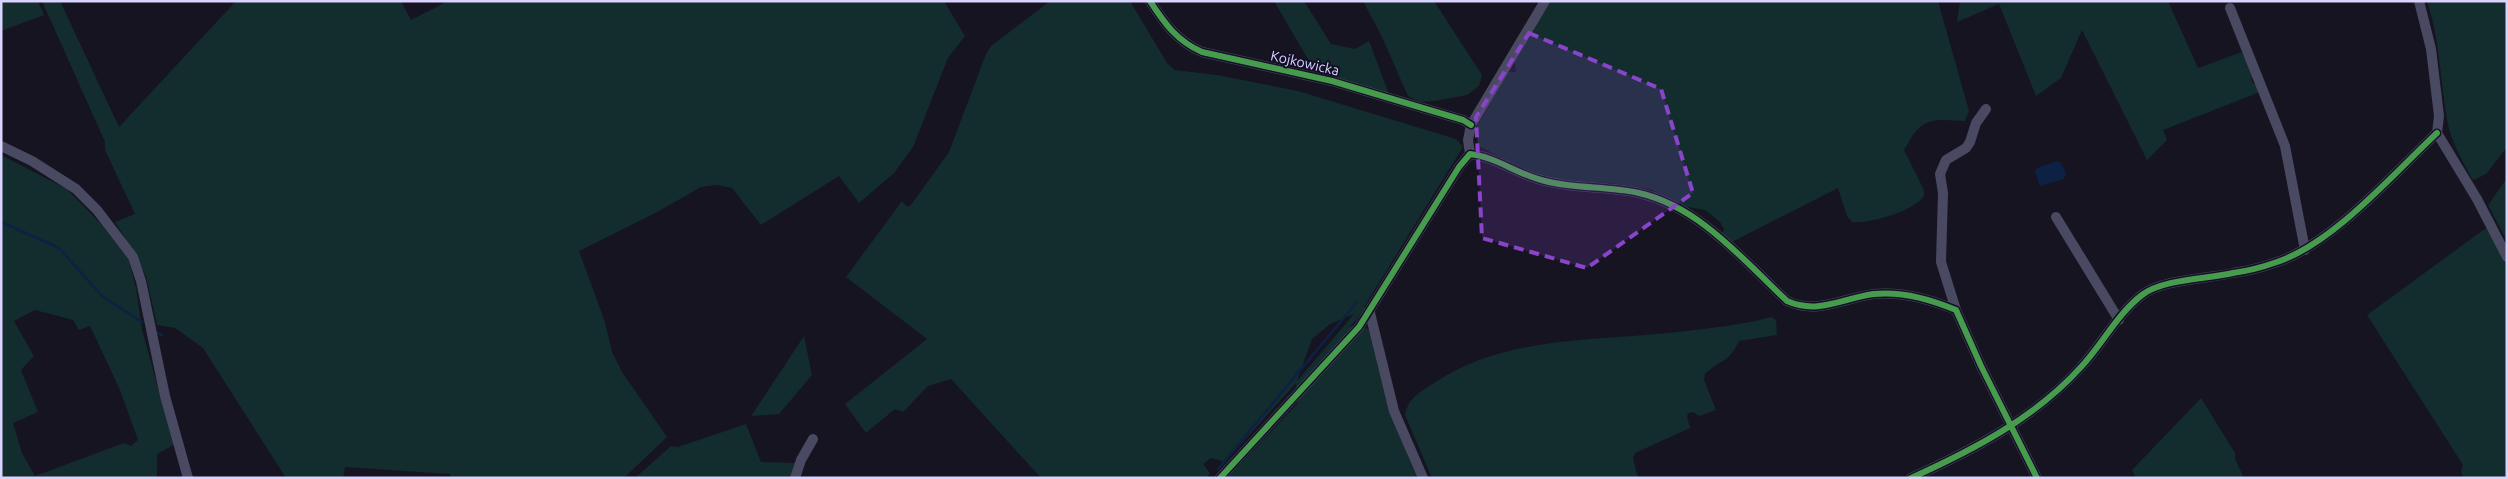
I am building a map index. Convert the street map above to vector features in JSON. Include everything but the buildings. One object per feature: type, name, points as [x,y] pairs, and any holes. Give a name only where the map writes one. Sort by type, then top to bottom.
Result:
[{"type":"street","name":"Kojkowicka","points":[[1150,1],[1175,36],[1186,45],[1202,52],[1332,81],[1463,120],[1471,126]]},
{"type":"street","points":[[1220,478],[1370,313],[1453,175],[1470,154],[1468,140],[1471,126],[1545,1]]},
{"type":"street","points":[[2419,1],[2431,49],[2439,116],[2437,133],[2477,199],[2507,257]]},
{"type":"street","points":[[2230,8],[2285,146],[2305,250]]},
{"type":"street","points":[[1986,109],[1976,123],[1966,148],[1946,160],[1940,174],[1943,193],[1941,262],[1956,310],[2037,478]]},
{"type":"street","points":[[1911,478],[2012,427],[2081,368],[2119,320],[2143,295],[2170,284],[2235,273],[2277,262],[2305,250],[2343,222],[2437,133]]},
{"type":"street","points":[[1,146],[32,161],[76,189],[97,210],[133,257],[141,281],[166,396],[188,478]]},
{"type":"street","points":[[1470,154],[1482,155],[1520,174],[1546,182],[1638,192],[1676,206],[1707,228],[1787,301],[1797,306],[1830,306],[1873,294],[1901,293],[1956,310]]},
{"type":"street","points":[[2056,217],[2119,320]]},
{"type":"street","points":[[1370,313],[1394,411],[1423,478]]},
{"type":"street","points":[[795,478],[801,460],[814,439]]},
{"type":"highlighted area","points":[[1529,33],[1661,89],[1693,193],[1587,268],[1482,238],[1476,117]]},
{"type":"green space","points":[[1,1],[38,1],[44,15],[1,31]]},
{"type":"green space","points":[[42,1],[60,1],[119,127],[236,1],[401,1],[411,20],[448,1],[944,1],[965,36],[948,58],[913,147],[894,173],[859,203],[839,176],[761,225],[732,188],[717,185],[701,187],[659,211],[579,251],[605,322],[612,352],[622,372],[667,437],[624,478],[451,478],[450,474],[345,467],[343,478],[286,478],[203,348],[175,328],[157,325],[146,276],[115,222],[135,214],[105,150],[105,142]]},
{"type":"green space","points":[[1050,1],[1130,1],[1167,63],[1175,70],[1217,75],[1298,91],[1456,139],[1463,147],[1364,307],[1365,309],[1350,327],[1366,328],[1371,331],[1408,457],[1417,478],[1227,478],[1298,403],[1296,383],[1225,462],[1211,458],[1203,464],[1210,473],[1206,478],[1041,478],[951,379],[928,386],[903,412],[895,409],[866,433],[845,404],[927,339],[846,277],[902,201],[907,207],[911,205],[949,152],[986,54],[991,46]],"holes":[[[1354,314],[1297,381],[1312,339],[1330,324]]]},
{"type":"green space","points":[[1274,1],[1304,1],[1331,44],[1355,49],[1369,41],[1389,94],[1316,73]]},
{"type":"green space","points":[[1363,1],[1434,1],[1482,75],[1479,86],[1467,95],[1435,101],[1420,102],[1408,96],[1381,35]]},
{"type":"green space","points":[[1550,1],[1938,1],[1969,111],[1965,121],[1940,120],[1928,122],[1912,136],[1904,150],[1924,190],[1924,196],[1911,207],[1880,219],[1852,222],[1847,216],[1838,188],[1732,242],[1722,234],[1724,229],[1720,222],[1705,210],[1687,207],[1650,189],[1610,183],[1563,181],[1536,176],[1479,146],[1476,128],[1508,72],[1516,72],[1514,58]]},
{"type":"green space","points":[[1960,1],[2168,1],[2198,68],[2242,52],[2254,77],[2251,78],[2253,84],[2255,83],[2260,92],[2163,130],[2167,140],[2147,160],[2082,30],[2061,78],[2036,96],[1999,4],[1957,22]]},
{"type":"green space","points":[[2427,1],[2507,1],[2507,147],[2486,174],[2474,180],[2451,135],[2437,45]]},
{"type":"green space","points":[[1,155],[67,189],[101,224],[129,260],[136,288],[142,330],[174,445],[157,454],[157,478],[1,478]],"holes":[[[35,310],[73,320],[79,330],[90,326],[120,390],[138,440],[131,446],[124,443],[35,476],[22,453],[13,423],[38,412],[21,370],[34,356],[14,321]]]},
{"type":"green space","points":[[2507,178],[2507,241],[2488,205]]},
{"type":"green space","points":[[2486,228],[2507,261],[2507,478],[2464,478],[2461,472],[2463,465],[2367,315]]},
{"type":"green space","points":[[1772,317],[1776,320],[1777,335],[1739,341],[1728,358],[1705,374],[1704,380],[1716,410],[1699,416],[1693,412],[1688,413],[1690,428],[1635,453],[1633,458],[1638,478],[1432,478],[1405,415],[1412,400],[1434,383],[1461,368],[1489,357],[1518,349],[1577,340],[1709,328],[1753,322]]},
{"type":"green space","points":[[804,336],[812,375],[779,414],[751,416]]},
{"type":"green space","points":[[2201,398],[2235,453],[2235,459],[2244,478],[2136,478],[2132,470]]},
{"type":"green space","points":[[746,424],[761,462],[795,463],[792,478],[635,478],[671,446],[678,447]]},
{"type":"water","points":[[2057,161],[2061,163],[2066,174],[2064,179],[2040,186],[2035,172],[2037,168]]},
{"type":"waterway","points":[[1,222],[59,248],[102,296],[142,322]]},
{"type":"waterway","points":[[1218,469],[1357,302]]},
{"type":"waterway","points":[[157,333],[162,335]]},
{"type":"cycle path","points":[[1150,1],[1172,31],[1185,43],[1202,52],[1332,81],[1463,120],[1471,125]]},
{"type":"cycle path","points":[[1911,478],[1980,444],[2044,402],[2081,367],[2117,320],[2142,295],[2161,286],[2173,283],[2261,267],[2298,253],[2320,240],[2362,206],[2437,133]]},
{"type":"cycle path","points":[[1220,478],[1359,327],[1459,167],[1470,154],[1489,159],[1526,175],[1556,184],[1615,189],[1639,193],[1661,200],[1682,210],[1701,223],[1737,253],[1787,301],[1798,305],[1820,306],[1884,293],[1926,299],[1956,310],[1981,366],[2037,478]]}]
